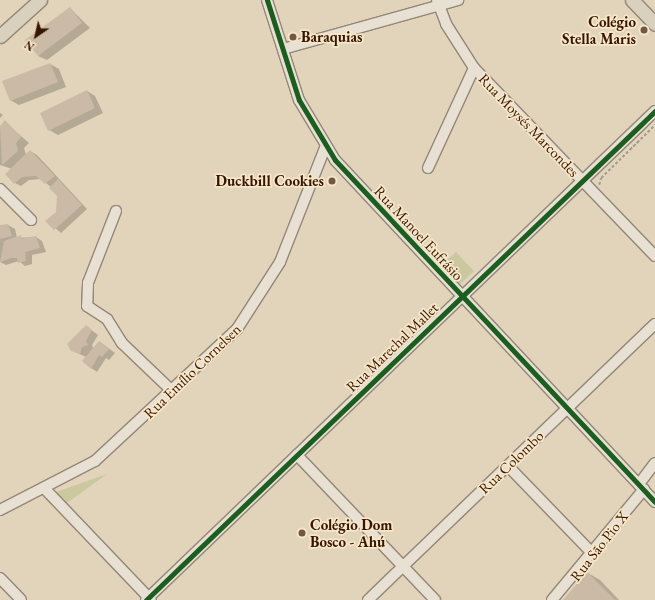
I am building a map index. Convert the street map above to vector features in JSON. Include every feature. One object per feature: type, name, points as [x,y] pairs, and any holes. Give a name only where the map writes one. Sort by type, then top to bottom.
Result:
[{"type":"main road","points":[[0,36],[40,0]]},
{"type":"main road","points":[[632,0],[655,24]]},
{"type":"street","name":"Rua Manoel Eufrásio","points":[[267,0],[306,115],[325,148],[655,502]]},
{"type":"street","points":[[283,49],[437,3],[458,0]]},
{"type":"street","name":"Rua Moysés Marcondes","points":[[437,3],[474,68],[655,256]]},
{"type":"street","points":[[428,168],[474,68]]},
{"type":"street","name":"Rua Marechal Mallet","points":[[149,599],[655,111]]},
{"type":"street","name":"Rua Emílio Cornelsen","points":[[0,510],[45,489],[95,461],[237,329],[263,291],[295,230],[325,148]]},
{"type":"street","points":[[0,190],[31,220]]},
{"type":"street","points":[[116,211],[88,283],[87,306],[107,319],[122,343],[172,391]]},
{"type":"street","name":"Rua Colombo","points":[[368,600],[655,324]]},
{"type":"street","points":[[297,455],[435,600]]},
{"type":"street","name":"Rua São Pio X","points":[[552,600],[593,554],[641,487],[655,463]]},
{"type":"street","points":[[508,466],[593,554]]},
{"type":"street","points":[[45,489],[149,599]]},
{"type":"street","points":[[0,578],[21,600]]},
{"type":"path","points":[[597,196],[603,191],[599,184],[601,178],[655,125]]},
{"type":"shaded area","points":[[456,252],[474,271],[460,284],[442,265]]},
{"type":"shaded area","points":[[107,474],[67,503],[56,492]]},
{"type":"building","points":[[70,7],[82,23],[38,56],[25,40]]},
{"type":"building","points":[[50,63],[58,82],[10,101],[2,81]]},
{"type":"building","points":[[87,90],[95,108],[48,131],[40,113]]},
{"type":"building","points":[[5,120],[21,137],[16,143],[18,151],[2,165],[0,126]]},
{"type":"building","points":[[30,150],[55,176],[45,184],[36,176],[22,177],[14,184],[5,174]]},
{"type":"building","points":[[58,179],[82,205],[54,230],[45,221],[56,212],[57,196],[49,188]]},
{"type":"building","points":[[8,224],[12,236],[0,239],[0,225]]},
{"type":"building","points":[[21,235],[22,239],[36,236],[40,248],[25,252],[26,261],[18,263],[17,258],[11,258],[0,262],[4,241]]},
{"type":"building","points":[[86,325],[92,330],[86,341],[88,345],[82,347],[80,354],[71,351],[67,344]]},
{"type":"building","points":[[99,341],[109,349],[102,357],[99,355],[91,369],[82,361]]},
{"type":"building","points":[[587,572],[615,600],[563,600]]},
{"type":"cycle path","points":[[267,0],[299,100],[335,160],[655,502]]},
{"type":"cycle path","points":[[146,600],[655,111]]},
{"type":"place","name":"Colégio Stella Maris","points":[[644,30]]},
{"type":"place","name":"Baraquias","points":[[293,37]]},
{"type":"place","name":"Duckbill Cookies","points":[[332,181]]},
{"type":"place","name":"Colégio Dom Bosco - Ahú","points":[[302,533]]}]
